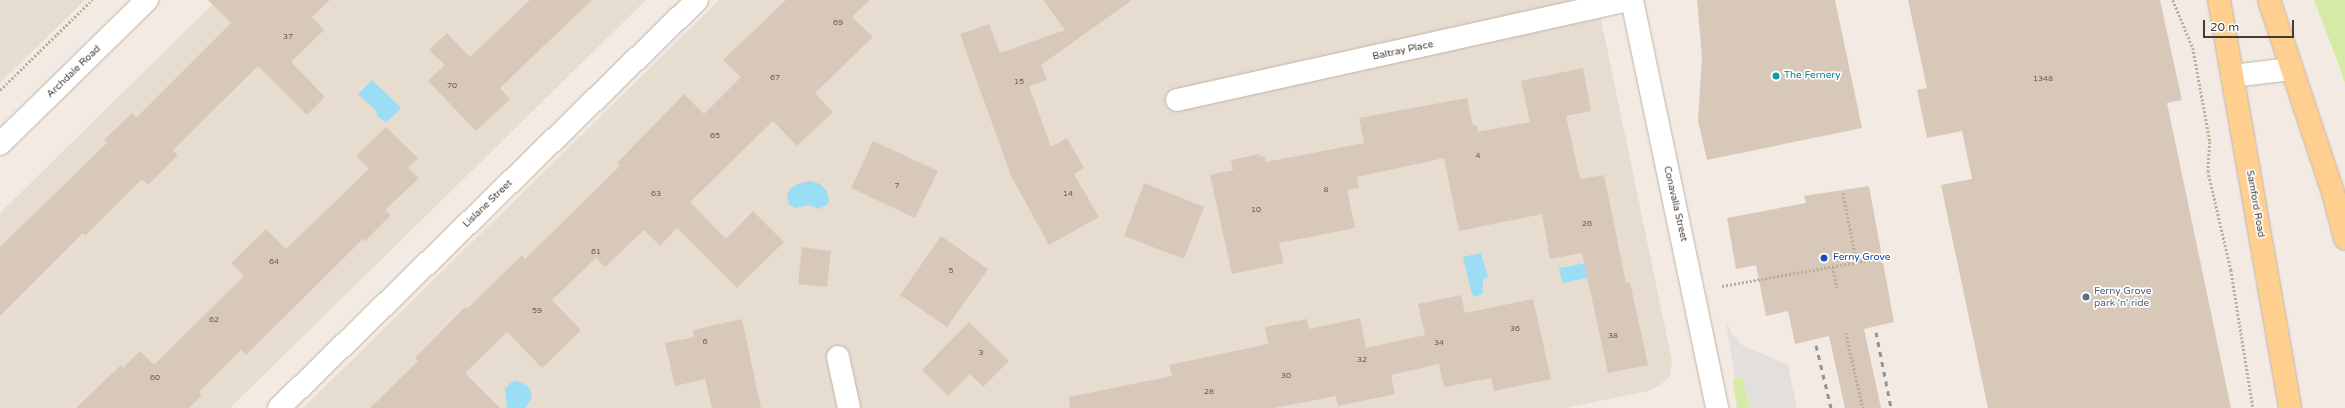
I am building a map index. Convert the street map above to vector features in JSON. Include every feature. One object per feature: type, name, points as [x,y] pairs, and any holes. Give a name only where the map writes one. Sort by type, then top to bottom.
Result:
[{"type":"main road","name":"Samford Road","points":[[2220,0],[2290,408]]},
{"type":"main road","points":[[2269,0],[2333,192],[2345,238]]},
{"type":"street","name":"Archdale Road","points":[[0,144],[147,0]]},
{"type":"street","name":"Lislane Street","points":[[279,408],[697,0]]},
{"type":"street","name":"Baltray Place","points":[[1177,100],[1630,0]]},
{"type":"street","name":"Conavalla Street","points":[[1630,0],[1717,408]]},
{"type":"street","points":[[2232,76],[2292,69]]},
{"type":"street","points":[[838,357],[849,408]]},
{"type":"path","points":[[0,90],[92,0]]},
{"type":"path","points":[[2173,0],[2193,48],[2210,142],[2208,171],[2231,270],[2253,408]]},
{"type":"path","points":[[1842,193],[1857,262]]},
{"type":"path","points":[[1722,286],[1887,257]]},
{"type":"path","points":[[1833,267],[1837,288]]},
{"type":"path","points":[[1846,333],[1863,408]]},
{"type":"shaded area","points":[[0,0],[85,0],[0,83]]},
{"type":"shaded area","points":[[217,0],[646,0],[230,408],[0,408],[0,213]]},
{"type":"shaded area","points":[[719,0],[1597,0],[1672,361],[1670,376],[1659,386],[1648,391],[1566,408],[303,408]]},
{"type":"shaded area","points":[[1726,322],[1732,334],[1742,345],[1788,365],[1797,408],[1750,408],[1743,380],[1740,377],[1735,378]]},
{"type":"green space","points":[[2314,0],[2345,0],[2345,83],[2338,63]]},
{"type":"green space","points":[[1740,377],[1743,380],[1750,408],[1737,408],[1733,383],[1735,378]]},
{"type":"water","points":[[372,80],[401,108],[387,122],[378,117],[375,110],[358,94]]},
{"type":"water","points":[[810,181],[820,184],[827,191],[829,201],[827,205],[818,209],[809,205],[796,208],[789,205],[787,195],[790,189],[798,184]]},
{"type":"water","points":[[1481,253],[1488,277],[1483,279],[1483,293],[1475,297],[1472,295],[1463,257]]},
{"type":"water","points":[[1598,261],[1601,275],[1562,283],[1559,268]]},
{"type":"water","points":[[517,381],[528,386],[532,394],[530,401],[525,408],[507,408],[505,389],[510,383]]},
{"type":"building","points":[[208,0],[330,0],[312,17],[324,30],[291,62],[325,97],[307,115],[258,66],[173,150],[178,155],[148,185],[142,179],[86,235],[83,233],[0,316],[0,247],[107,143],[104,140],[132,113],[136,118],[231,23]]},
{"type":"building","points":[[530,0],[592,0],[500,88],[510,99],[476,131],[428,81],[445,65],[429,50],[447,33],[470,57]]},
{"type":"building","points":[[786,0],[870,0],[852,17],[873,37],[815,93],[833,112],[797,146],[773,121],[690,202],[726,239],[753,211],[784,242],[737,288],[677,228],[660,246],[644,230],[605,267],[596,258],[552,300],[581,330],[542,368],[507,332],[465,373],[500,408],[370,408],[418,361],[415,358],[465,307],[467,309],[522,255],[525,259],[620,166],[617,163],[684,94],[704,114],[741,77],[723,60]]},
{"type":"building","points":[[1043,0],[1132,0],[1041,65],[1047,80],[1029,86],[1051,147],[1067,138],[1084,168],[1074,174],[1099,217],[1049,245],[1011,176],[960,34],[989,24],[1000,53],[1065,30]]},
{"type":"building","name":"The Fernery","points":[[1697,0],[1835,0],[1862,128],[1707,160],[1698,121],[1702,57]]},
{"type":"building","name":"Ferny Grove park 'n' ride","points":[[1908,0],[2160,0],[2182,100],[2167,103],[2231,408],[1988,408],[1941,185],[1972,179],[1962,131],[1927,138],[1917,90],[1927,88]]},
{"type":"building","points":[[1583,68],[1591,111],[1566,116],[1580,179],[1604,175],[1626,283],[1630,282],[1648,365],[1608,373],[1582,253],[1550,259],[1542,214],[1459,231],[1444,158],[1357,177],[1359,188],[1347,190],[1355,228],[1279,243],[1284,263],[1232,274],[1210,175],[1233,170],[1231,160],[1259,154],[1260,157],[1264,156],[1266,162],[1364,143],[1359,118],[1467,98],[1473,126],[1477,125],[1478,132],[1530,122],[1521,81]]},
{"type":"building","points":[[386,127],[418,158],[408,168],[419,178],[385,210],[391,215],[365,241],[363,239],[246,355],[241,350],[199,392],[202,395],[189,408],[76,408],[121,365],[123,368],[140,351],[154,365],[244,276],[231,263],[266,229],[286,249],[369,169],[356,156]]},
{"type":"building","points":[[873,141],[938,171],[915,218],[851,188]]},
{"type":"building","points":[[1144,183],[1204,207],[1184,259],[1124,236]]},
{"type":"building","points":[[1869,186],[1894,322],[1864,329],[1881,408],[1845,408],[1829,336],[1795,344],[1788,311],[1766,316],[1756,265],[1736,269],[1727,218],[1806,203],[1804,196]]},
{"type":"building","points":[[941,236],[988,269],[947,327],[900,295]]},
{"type":"building","points":[[802,247],[831,251],[827,287],[798,284]]},
{"type":"building","points":[[1461,295],[1465,313],[1533,299],[1551,379],[1494,391],[1491,378],[1444,387],[1439,364],[1391,375],[1395,394],[1338,406],[1336,396],[1274,408],[1070,408],[1069,397],[1172,376],[1169,365],[1268,344],[1265,327],[1307,319],[1309,329],[1360,318],[1366,348],[1425,335],[1418,304]]},
{"type":"building","points":[[742,319],[761,408],[712,408],[705,379],[675,386],[665,343],[694,337],[693,330]]},
{"type":"building","points":[[969,322],[1009,361],[983,387],[970,374],[948,396],[922,370]]},
{"type":"railway","points":[[1876,332],[1891,408]]},
{"type":"railway","points":[[1816,345],[1831,408]]},
{"type":"place","name":"The Fernery","points":[[1776,76]]},
{"type":"place","name":"Ferny Grove","points":[[1824,258]]},
{"type":"place","name":"Ferny Grove park 'n' ride","points":[[2086,297]]}]
